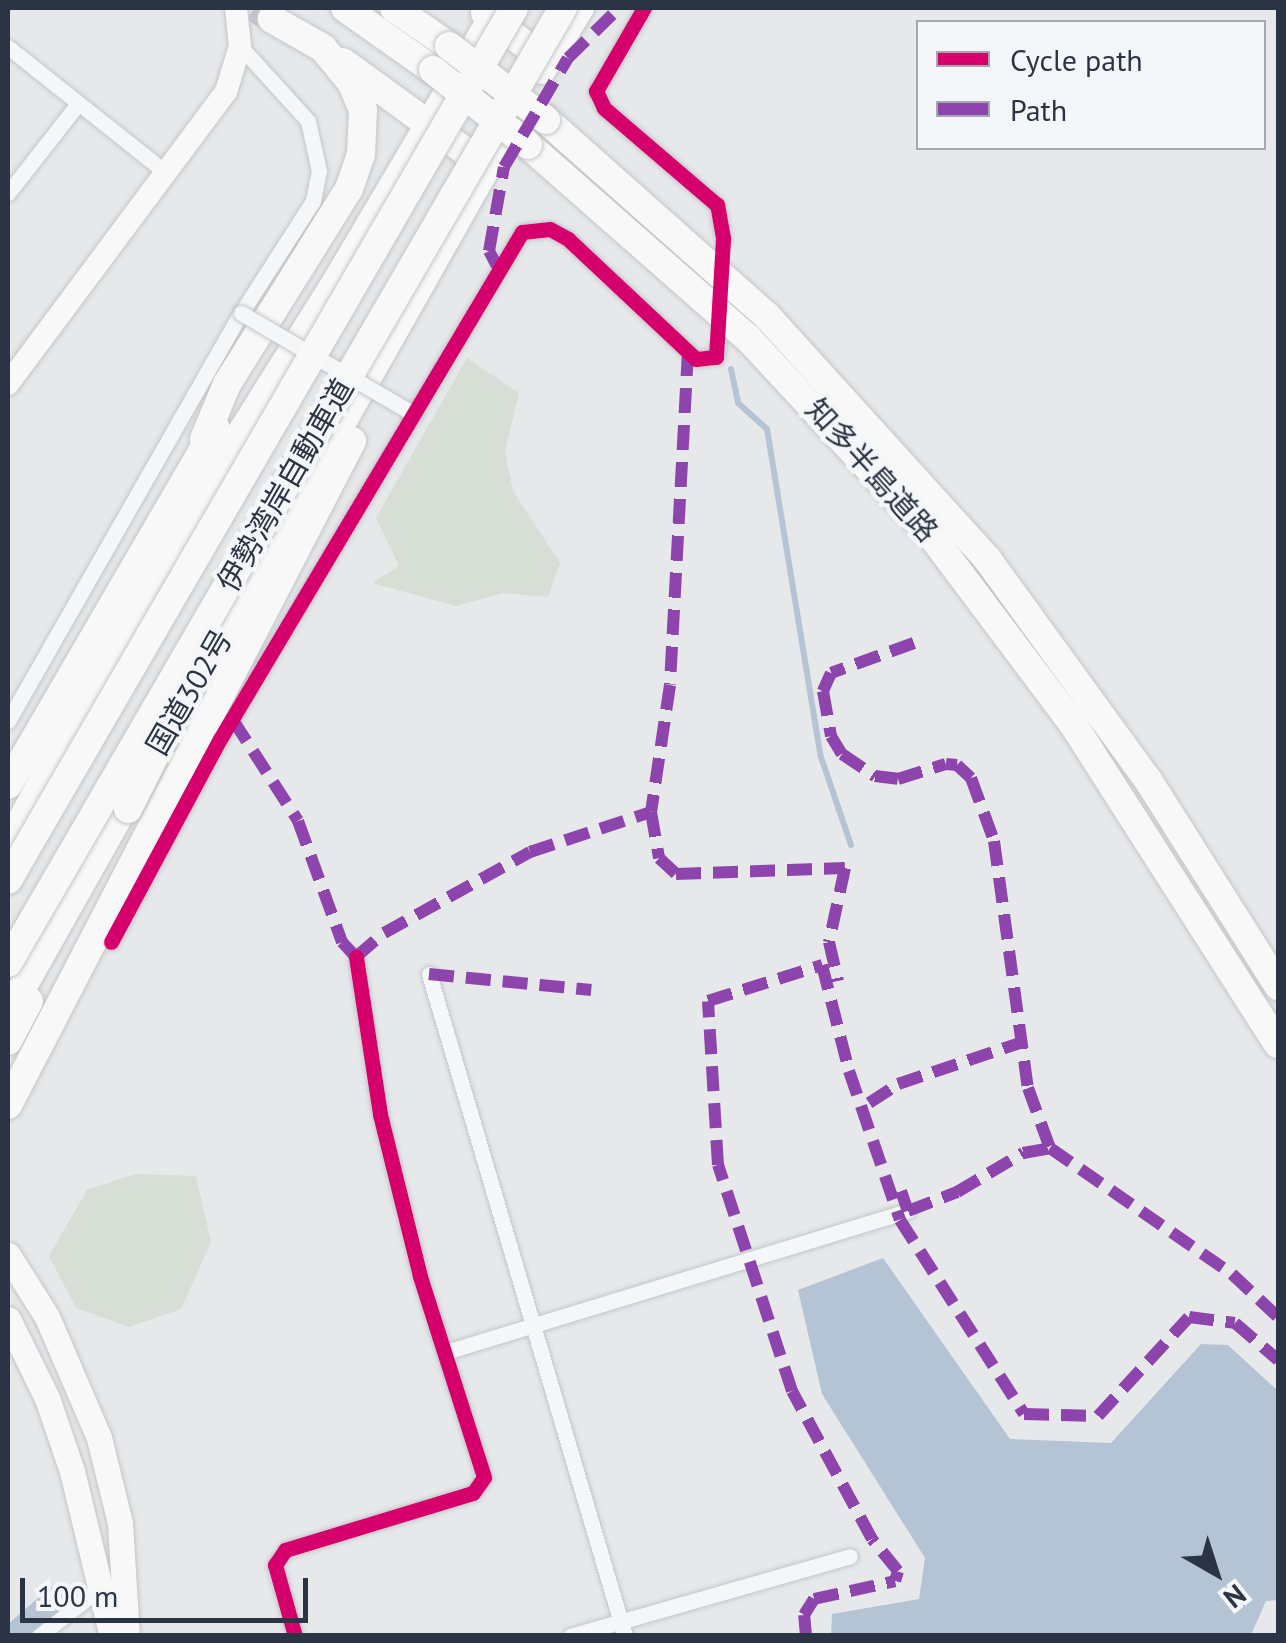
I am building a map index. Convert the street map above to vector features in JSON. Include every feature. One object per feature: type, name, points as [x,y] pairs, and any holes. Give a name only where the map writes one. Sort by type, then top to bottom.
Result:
[{"type":"highway","name":"知多半島道路","points":[[345,8],[441,58],[546,120],[767,316],[988,560],[1148,780],[1278,986]]},
{"type":"highway","name":"知多半島道路","points":[[394,8],[528,145],[748,338],[934,539],[1074,724],[1278,1044]]},
{"type":"highway","name":"伊勢湾岸自動車道","points":[[8,963],[563,8]]},
{"type":"highway","name":"国道302号","points":[[8,1013],[580,8]]},
{"type":"highway","name":"伊勢湾岸自動車道","points":[[8,880],[191,564],[496,10]]},
{"type":"highway","points":[[8,844],[156,568],[496,10],[547,62]]},
{"type":"highway","points":[[272,19],[323,48],[487,167]]},
{"type":"highway","points":[[8,785],[204,438],[227,384],[349,189],[361,154],[362,110],[352,82],[323,48]]},
{"type":"highway","points":[[8,1105],[370,404],[428,272]]},
{"type":"highway","points":[[204,438],[279,371]]},
{"type":"highway","points":[[8,1041],[325,415]]},
{"type":"highway","points":[[8,844],[191,564]]},
{"type":"main road","points":[[8,1256],[46,1317],[99,1438],[125,1574],[127,1636]]},
{"type":"main road","points":[[8,1319],[47,1398],[72,1471],[112,1636]]},
{"type":"street","points":[[8,384],[226,92],[240,46],[236,8]]},
{"type":"street","points":[[644,8],[596,92],[604,108],[717,205],[723,238]]},
{"type":"street","points":[[8,46],[76,105],[164,172]]},
{"type":"street","points":[[8,720],[241,314],[304,224],[319,171],[308,120],[240,46]]},
{"type":"street","points":[[8,193],[76,105]]},
{"type":"street","points":[[111,942],[220,739],[522,232],[550,229],[568,239],[696,359],[716,357],[718,342]]},
{"type":"street","points":[[241,314],[414,414]]},
{"type":"street","points":[[296,1636],[275,1564],[285,1550],[473,1493],[484,1477],[380,1114],[356,957]]},
{"type":"street","points":[[430,974],[623,1628]]},
{"type":"street","points":[[446,1352],[908,1211]]},
{"type":"street","points":[[570,1636],[623,1628],[850,1556]]},
{"type":"street","points":[[40,1636],[98,1588],[125,1574]]},
{"type":"shaded area","points":[[467,358],[519,393],[505,452],[513,491],[560,563],[548,597],[503,593],[456,606],[372,583],[399,566],[376,518]]},
{"type":"shaded area","points":[[135,1174],[196,1176],[211,1242],[181,1309],[129,1327],[76,1308],[49,1256],[87,1190]]},
{"type":"water","points":[[883,1258],[1010,1439],[1111,1443],[1201,1344],[1228,1345],[1278,1391],[1278,1600],[1266,1601],[1251,1635],[831,1635],[832,1614],[919,1599],[925,1558],[822,1394],[798,1290]]},
{"type":"waterway","points":[[731,369],[738,403],[767,429],[821,757],[851,845]]},
{"type":"waterway","points":[[20,1636],[58,1603]]},
{"type":"tunnel","points":[[254,8],[272,19]]},
{"type":"tunnel","points":[[718,342],[723,238]]},
{"type":"marked path","points":[[497,266],[489,251],[504,167],[568,58],[619,8]]},
{"type":"marked path","points":[[688,351],[670,685],[651,812],[659,858],[676,874],[845,868],[829,942],[838,981]]},
{"type":"marked path","points":[[914,643],[831,673],[823,691],[831,736],[842,754],[875,776],[898,779],[946,764],[957,765],[971,778],[994,841],[1028,1088],[1050,1148]]},
{"type":"marked path","points":[[233,720],[298,821],[342,942],[356,957],[384,933],[530,852],[651,812]]},
{"type":"marked path","points":[[806,1636],[804,1615],[814,1599],[895,1581],[898,1571],[872,1539],[792,1391],[718,1165],[708,1001],[822,965],[849,1071],[900,1220],[1024,1414],[1098,1416],[1189,1317],[1235,1323],[1278,1360]]},
{"type":"marked path","points":[[429,974],[591,990]]},
{"type":"marked path","points":[[869,1103],[898,1084],[1023,1042]]},
{"type":"marked path","points":[[901,1191],[908,1211],[957,1192],[1023,1153],[1050,1148],[1232,1274],[1278,1317]]},
{"type":"cycle path","points":[[111,942],[220,739],[522,232],[550,229],[568,239],[696,359],[716,357],[723,238],[717,205],[604,108],[596,91],[644,8]]},
{"type":"cycle path","points":[[295,1636],[275,1565],[285,1550],[473,1493],[484,1477],[420,1276],[380,1114],[356,957]]}]
